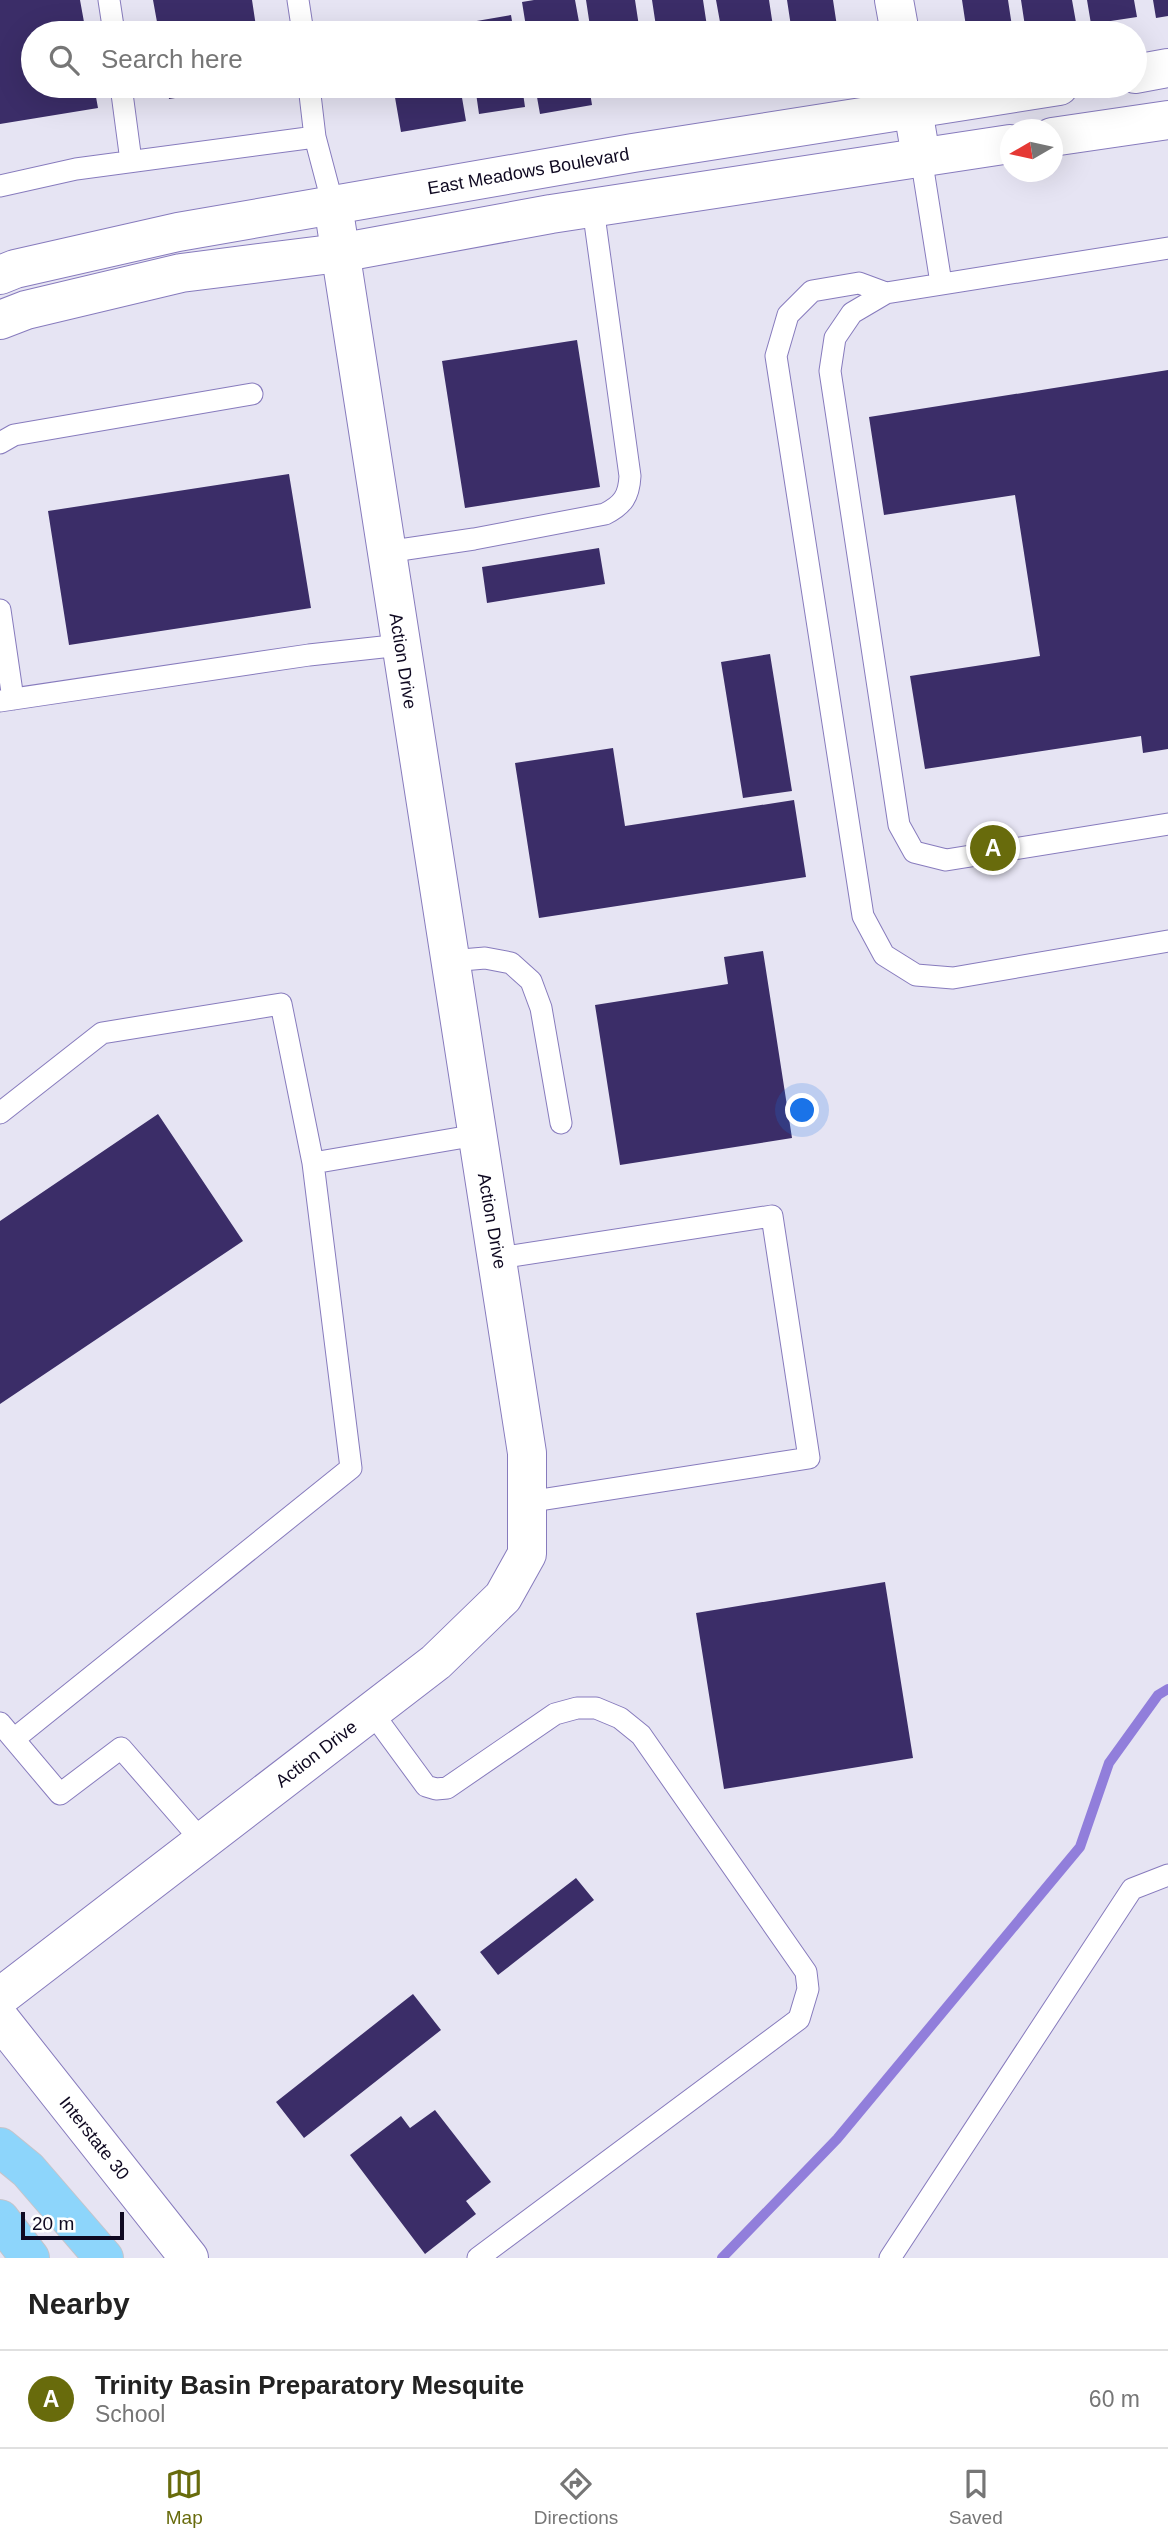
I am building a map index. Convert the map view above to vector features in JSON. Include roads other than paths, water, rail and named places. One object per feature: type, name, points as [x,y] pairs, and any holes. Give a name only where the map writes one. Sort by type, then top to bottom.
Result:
[{"type":"highway","points":[[0,2147],[28,2169],[104,2258]]},
{"type":"highway","points":[[0,2219],[30,2258]]},
{"type":"street","points":[[894,0],[898,21]]},
{"type":"street","points":[[1147,72],[1168,68]]},
{"type":"street","name":"East Meadows Boulevard","points":[[0,275],[15,269],[178,232],[633,153],[907,98]]},
{"type":"street","points":[[912,98],[921,157]]},
{"type":"street","points":[[1063,135],[1168,120]]},
{"type":"street","points":[[0,320],[26,310],[181,273],[339,253],[593,208],[1000,145]]},
{"type":"street","name":"Action Drive","points":[[0,1997],[436,1662],[503,1597],[527,1554],[527,1453],[499,1258],[477,1135],[333,205]]},
{"type":"street","name":"Interstate 30","points":[[0,2019],[189,2258]]},
{"type":"lane","points":[[109,0],[112,21]]},
{"type":"lane","points":[[298,0],[301,21]]},
{"type":"lane","points":[[123,98],[131,161]]},
{"type":"lane","points":[[310,98],[315,136],[333,205]]},
{"type":"lane","points":[[0,186],[76,169],[315,136]]},
{"type":"lane","points":[[921,157],[941,283]]},
{"type":"lane","points":[[386,552],[474,539],[605,514],[623,502],[629,488],[630,476],[593,208]]},
{"type":"lane","points":[[1168,248],[886,293],[852,313],[835,338],[830,371],[899,825],[914,852],[946,860],[1168,824]]},
{"type":"lane","points":[[886,293],[859,283],[812,292],[788,315],[776,356],[863,916],[884,955],[916,975],[953,978],[1168,941]]},
{"type":"lane","points":[[0,443],[14,435],[252,394]]},
{"type":"lane","points":[[0,610],[6,700],[401,645]]},
{"type":"lane","points":[[450,961],[485,958],[511,962],[531,981],[541,1008],[561,1123]]},
{"type":"lane","points":[[0,1112],[102,1033],[281,1004],[313,1163],[351,1468],[7,1731],[60,1794],[121,1748],[202,1841]]},
{"type":"lane","points":[[313,1163],[477,1135]]},
{"type":"lane","points":[[499,1258],[772,1216],[809,1458],[527,1502]]},
{"type":"lane","points":[[371,1711],[426,1786],[436,1789],[447,1788],[555,1714],[577,1708],[596,1708],[620,1718],[640,1735],[806,1972],[808,1989],[799,2019],[478,2258]]},
{"type":"lane","points":[[890,2258],[1132,1889],[1168,1875]]},
{"type":"waterway","points":[[722,2258],[837,2139],[1080,1847],[1109,1763],[1158,1695],[1168,1689]]},
{"type":"place","name":"Trinity Basin Preparatory Mesquite","points":[[993,848]]}]
